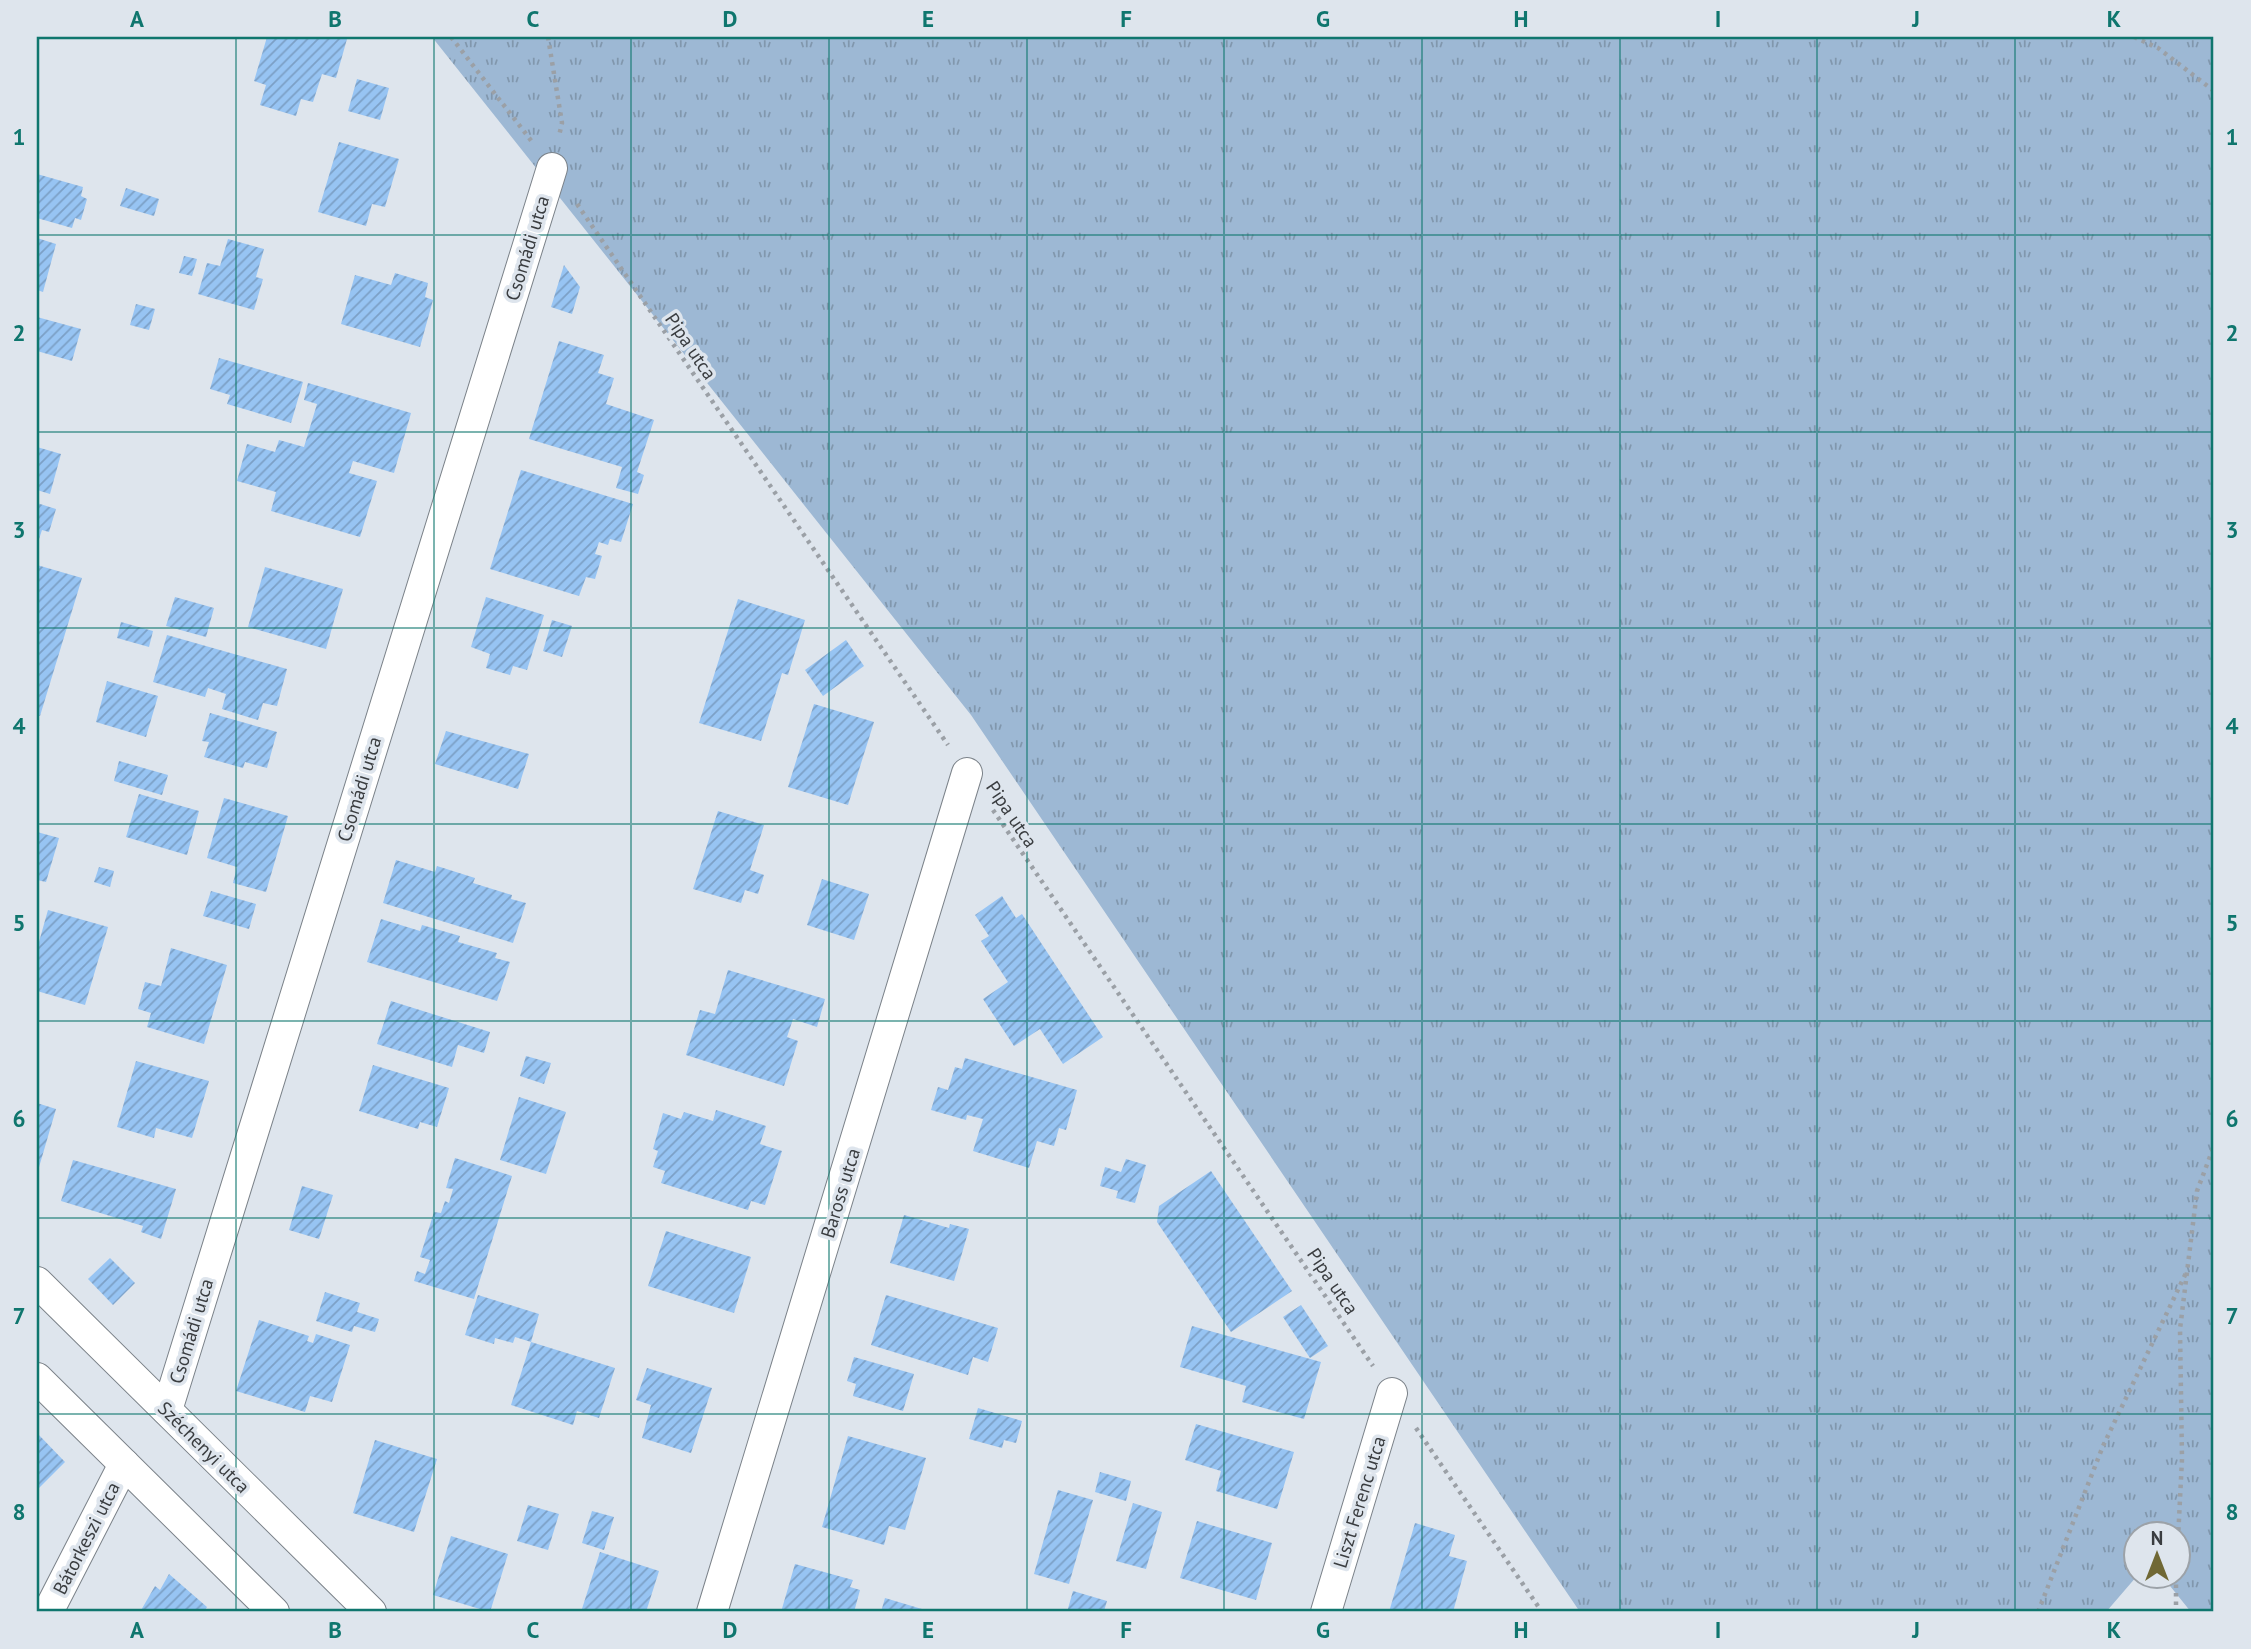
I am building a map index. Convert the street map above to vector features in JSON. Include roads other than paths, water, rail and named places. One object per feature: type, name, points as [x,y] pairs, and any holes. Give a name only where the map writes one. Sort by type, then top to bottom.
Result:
[{"type":"street","name":"Csomádi utca","points":[[167,1410],[552,168]]},
{"type":"street","name":"Baross utca","points":[[712,1612],[967,773]]},
{"type":"street","name":"Széchenyi utca","points":[[37,1282],[371,1612]]},
{"type":"street","points":[[37,1378],[274,1612]]},
{"type":"street","name":"Liszt Ferenc utca","points":[[1325,1612],[1392,1393]]},
{"type":"street","name":"Bátorkeszi utca","points":[[48,1612],[124,1464]]}]
